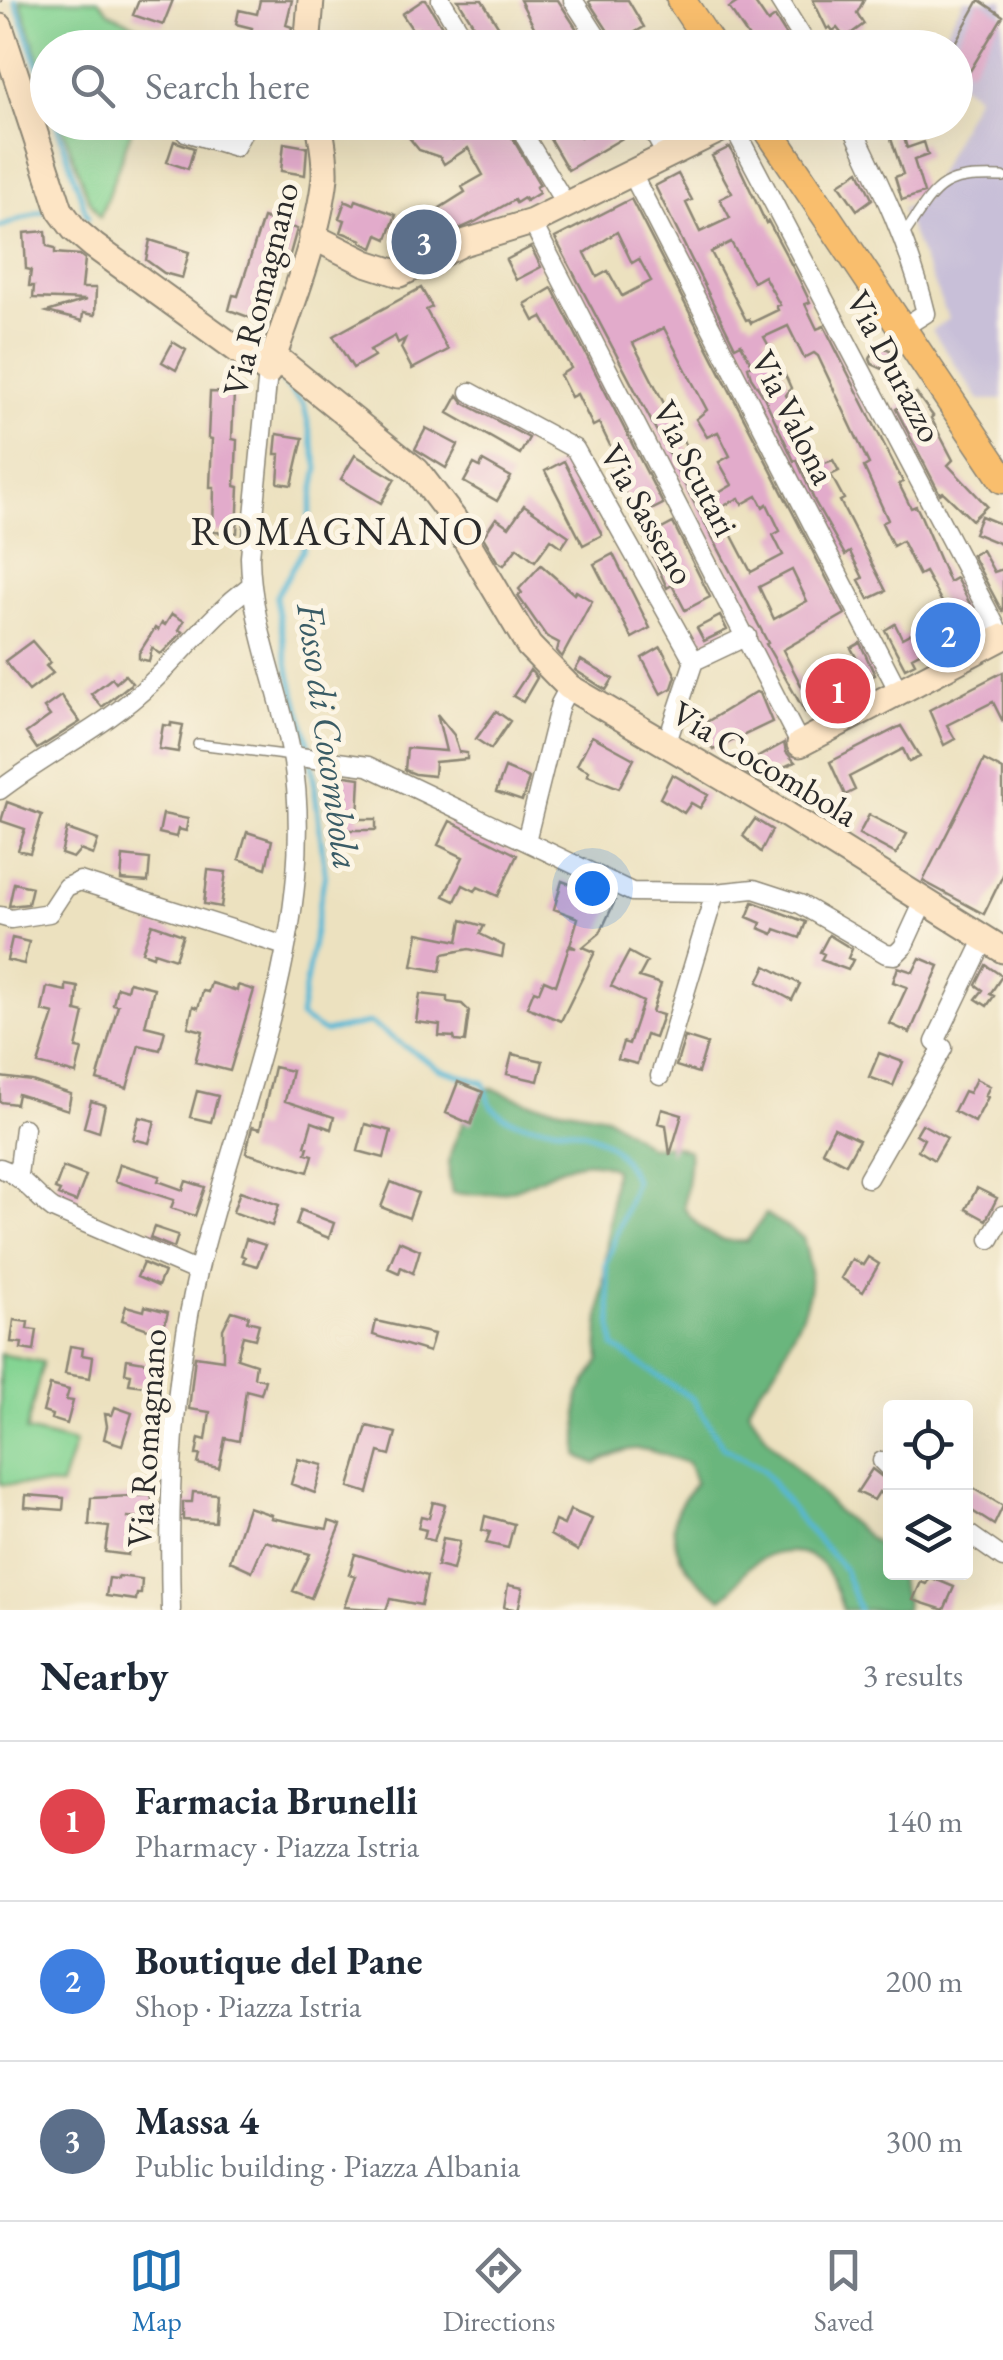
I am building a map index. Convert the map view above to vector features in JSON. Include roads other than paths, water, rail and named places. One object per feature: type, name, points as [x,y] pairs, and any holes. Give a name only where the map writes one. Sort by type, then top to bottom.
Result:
[{"type":"main road","points":[[681,0],[700,30]]},
{"type":"main road","points":[[774,140],[1003,479]]},
{"type":"street","points":[[308,30],[310,0]]},
{"type":"street","points":[[442,0],[460,30]]},
{"type":"street","points":[[573,0],[592,30]]},
{"type":"street","points":[[779,0],[798,30]]},
{"type":"street","name":"Via Cocombola","points":[[3,21],[30,111]]},
{"type":"street","name":"Via Cocombola","points":[[39,140],[60,210],[69,224],[94,246],[271,364],[417,472],[453,518],[530,646],[569,687],[994,944],[936,1042],[943,1048],[868,1178]]},
{"type":"street","points":[[211,140],[235,147],[239,140]]},
{"type":"street","name":"Via Romagnano","points":[[170,1610],[175,1409],[198,1272],[250,1095],[285,946],[295,880],[304,758],[250,586],[250,557],[271,364],[312,236],[325,179],[321,140]]},
{"type":"street","points":[[527,140],[565,204]]},
{"type":"street","points":[[658,140],[666,155]]},
{"type":"street","points":[[312,236],[400,274],[463,243],[532,222],[697,140]]},
{"type":"street","name":"Via Durazzo","points":[[742,140],[1002,638]]},
{"type":"street","points":[[858,140],[917,275],[926,314],[902,328]]},
{"type":"street","name":"Via Valona","points":[[631,172],[898,692]]},
{"type":"street","name":"Via Scutari","points":[[532,222],[800,744]]},
{"type":"street","name":"Via Sasseno","points":[[470,392],[575,449],[694,662]]},
{"type":"street","points":[[0,790],[127,704],[151,684],[219,610],[250,586]]},
{"type":"street","points":[[666,745],[694,662],[747,636]]},
{"type":"street","points":[[800,744],[1002,638]]},
{"type":"street","points":[[526,841],[560,704],[569,687]]},
{"type":"street","points":[[304,758],[368,766],[632,892],[715,893],[754,889],[800,904],[886,954],[896,956],[903,947],[925,899]]},
{"type":"street","points":[[0,916],[11,919],[49,913],[66,888],[80,881],[285,946]]},
{"type":"street","points":[[660,1076],[715,893]]},
{"type":"street","points":[[24,1128],[9,1172],[40,1199],[198,1272]]},
{"type":"street","points":[[990,1239],[1003,1215]]},
{"type":"street","points":[[973,1537],[1003,1558]]},
{"type":"lane","points":[[902,237],[940,185],[958,178],[1003,178]]},
{"type":"lane","points":[[198,744],[304,758]]},
{"type":"waterway","points":[[15,0],[30,44]]},
{"type":"waterway","name":"Fosso di Cocombola","points":[[62,140],[88,218]]},
{"type":"waterway","points":[[0,227],[48,209]]},
{"type":"waterway","name":"Fosso di Cocombola","points":[[278,377],[304,405],[318,468],[303,550],[276,597],[288,668],[310,747],[325,873],[300,1017],[324,1032],[370,1023],[439,1069],[484,1083],[490,1103],[505,1117],[584,1132],[603,1141],[621,1157],[635,1182],[606,1264],[614,1347],[693,1399],[723,1447],[763,1470],[844,1569],[859,1610]]},
{"type":"place","name":"Massa 4","points":[[424,242]]},
{"type":"place","name":"Boutique del Pane","points":[[948,635]]},
{"type":"place","name":"Farmacia Brunelli","points":[[838,691]]},
{"type":"district","name":"ROMAGNANO","points":[[338,531]]}]
